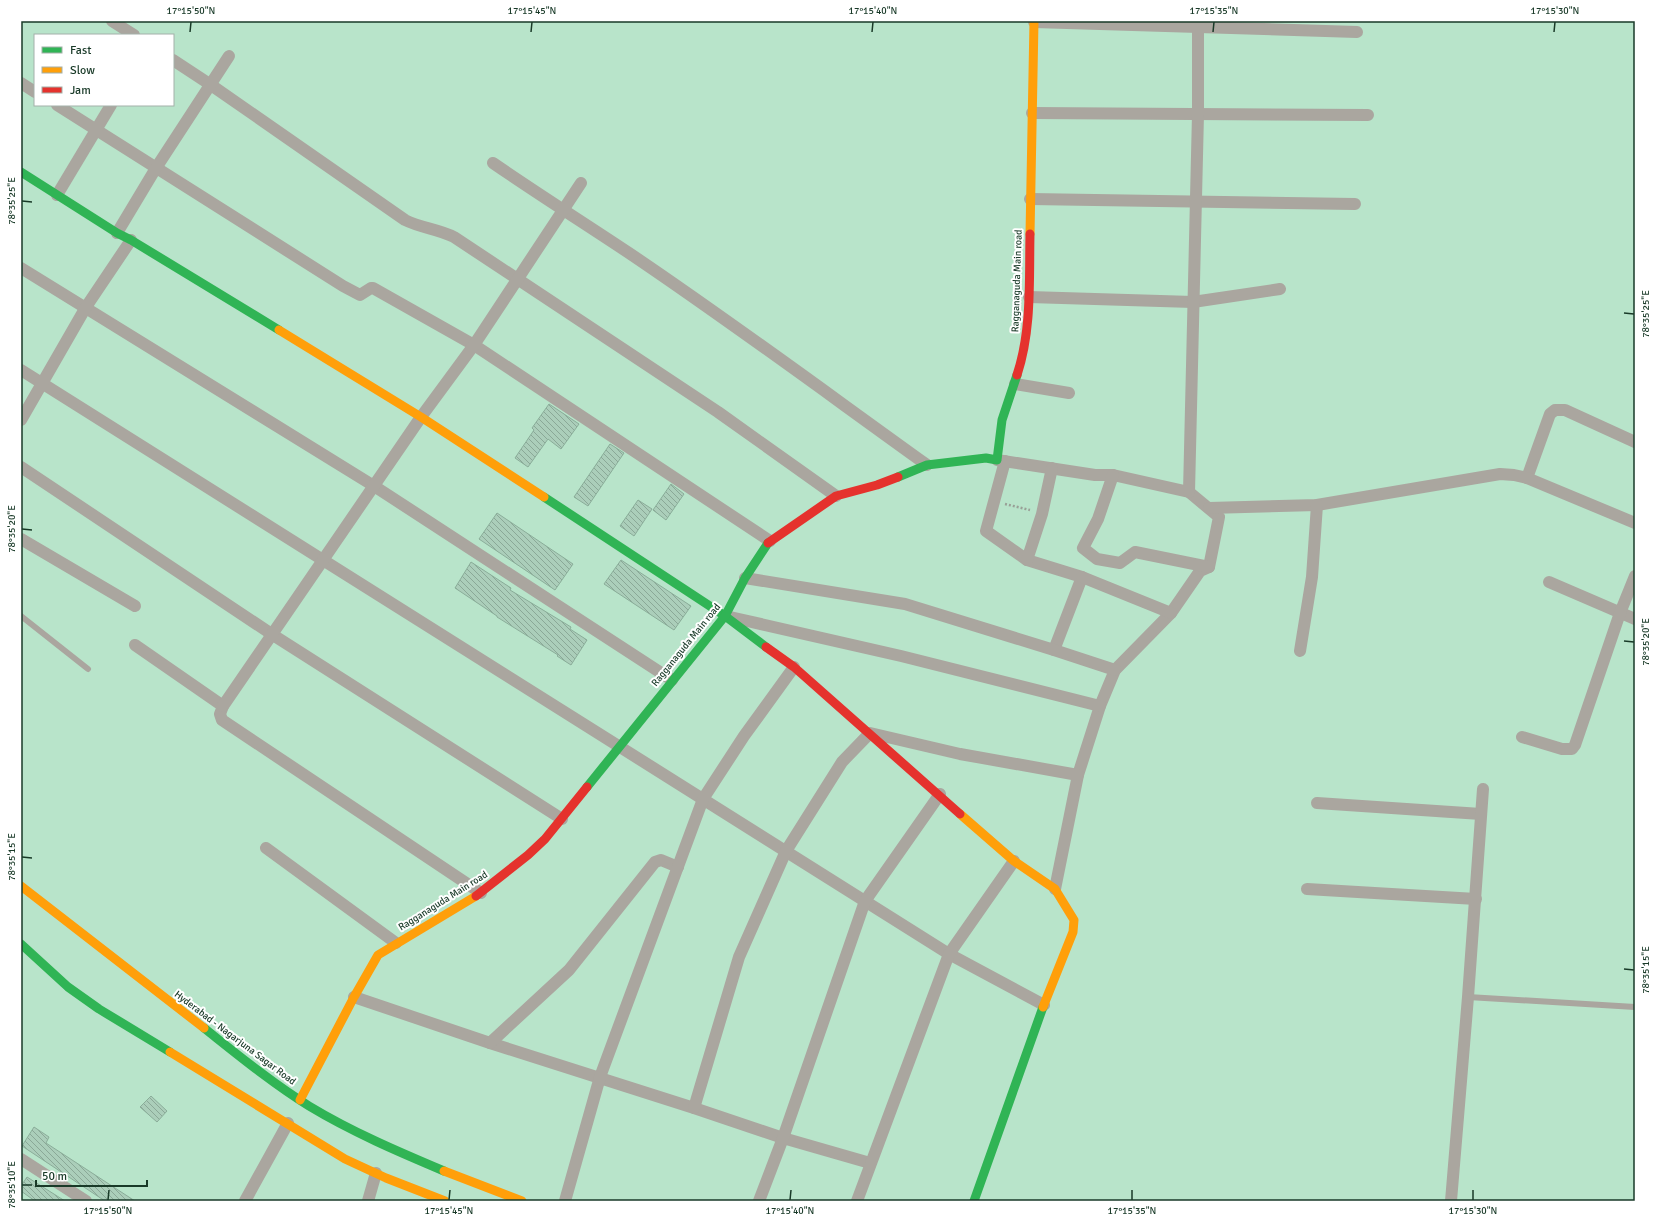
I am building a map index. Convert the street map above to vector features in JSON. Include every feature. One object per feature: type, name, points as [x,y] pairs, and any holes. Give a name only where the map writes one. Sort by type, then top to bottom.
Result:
[{"type":"street","points":[[112,21],[132,34]]},
{"type":"street","points":[[1034,21],[1198,23],[1357,32]]},
{"type":"street","name":"Ragganaguda Main road","points":[[300,1100],[354,997],[378,955],[481,892],[528,856],[545,839],[725,616],[745,578],[770,540],[800,522],[836,496],[877,485],[927,465],[986,458],[1001,460],[1002,420],[1023,357],[1029,297],[1034,21]]},
{"type":"street","points":[[1189,492],[1198,114],[1198,23]]},
{"type":"street","points":[[117,233],[156,168],[229,56]]},
{"type":"street","points":[[174,61],[405,220],[413,224],[445,232],[454,237],[711,408],[836,496]]},
{"type":"street","points":[[21,84],[34,91]]},
{"type":"street","points":[[59,106],[343,286],[360,295],[373,288],[474,345],[770,540]]},
{"type":"street","points":[[57,195],[110,106]]},
{"type":"street","points":[[1032,113],[1368,115]]},
{"type":"street","points":[[493,163],[563,211],[629,253],[727,321],[927,465]]},
{"type":"street","points":[[21,172],[117,233],[131,240],[421,417],[725,616],[794,667],[940,794],[1014,861],[1055,889],[1074,920],[1072,932],[1044,1005],[974,1201]]},
{"type":"street","points":[[481,892],[222,720],[220,714],[222,706],[273,635],[421,417],[474,345],[581,183]]},
{"type":"street","points":[[1030,199],[1196,203],[1355,204]]},
{"type":"street","points":[[21,420],[86,307],[131,240]]},
{"type":"street","points":[[21,268],[374,486],[672,680]]},
{"type":"street","points":[[1029,297],[1193,302],[1280,289]]},
{"type":"street","points":[[21,370],[949,954],[1044,1005]]},
{"type":"street","points":[[1015,384],[1069,393]]},
{"type":"street","points":[[1527,478],[1550,414],[1555,410],[1565,410],[1635,442]]},
{"type":"street","points":[[1171,613],[1082,576],[1027,560],[986,531],[994,501],[1001,460],[1095,475],[1113,475],[1189,492],[1219,517],[1209,567]]},
{"type":"street","points":[[21,467],[273,635],[562,819]]},
{"type":"street","points":[[1027,560],[1042,514],[1052,468]]},
{"type":"street","points":[[1209,508],[1317,505],[1500,474],[1527,478],[1635,522]]},
{"type":"street","points":[[1113,475],[1098,519],[1083,548],[1097,559],[1120,563],[1135,552],[1209,567]]},
{"type":"street","points":[[1300,651],[1312,577],[1317,505]]},
{"type":"street","points":[[21,539],[135,606]]},
{"type":"street","points":[[1055,889],[1078,774],[1100,706],[1115,670],[1171,613],[1200,571],[1209,567]]},
{"type":"street","points":[[1054,650],[1082,576]]},
{"type":"street","points":[[1522,737],[1562,749],[1572,749],[1620,613],[1635,576]]},
{"type":"street","points":[[745,578],[905,604],[1115,670]]},
{"type":"street","points":[[1549,582],[1635,619]]},
{"type":"street","points":[[725,616],[901,656],[1100,706]]},
{"type":"street","points":[[135,645],[222,706]]},
{"type":"street","points":[[565,1201],[600,1077],[703,799],[744,736],[794,667]]},
{"type":"street","points":[[870,734],[960,754],[1078,774]]},
{"type":"street","points":[[694,1108],[739,957],[786,851],[842,762],[870,734]]},
{"type":"street","points":[[1451,1201],[1476,899],[1483,789]]},
{"type":"street","points":[[759,1201],[783,1138],[865,901],[940,794]]},
{"type":"street","points":[[1317,804],[1481,814]]},
{"type":"street","points":[[266,848],[396,943]]},
{"type":"street","points":[[490,1043],[569,970],[655,862],[661,860],[678,867]]},
{"type":"street","points":[[857,1201],[949,954],[1014,861]]},
{"type":"street","name":"Hyderabad - Nagarjuna Sagar Road","points":[[21,886],[270,1080],[300,1100],[334,1120],[395,1149],[472,1182],[522,1201]]},
{"type":"street","points":[[1307,889],[1476,899]]},
{"type":"street","points":[[21,944],[68,986],[99,1009],[288,1123],[314,1141],[345,1159],[386,1178],[445,1201]]},
{"type":"street","points":[[354,997],[490,1043],[600,1077],[783,1138],[870,1163]]},
{"type":"street","points":[[245,1201],[288,1123]]},
{"type":"street","points":[[21,1159],[86,1201]]},
{"type":"street","points":[[368,1201],[376,1173]]},
{"type":"lane","points":[[21,616],[88,669]]},
{"type":"lane","points":[[1468,997],[1635,1006]]},
{"type":"path","points":[[994,501],[1042,514]]},
{"type":"building","points":[[549,404],[579,424],[561,449],[548,439],[528,467],[515,458],[534,430],[532,428]]},
{"type":"building","points":[[610,444],[624,453],[588,506],[574,497]]},
{"type":"building","points":[[671,484],[684,494],[666,520],[653,510]]},
{"type":"building","points":[[638,500],[652,509],[634,536],[620,526]]},
{"type":"building","points":[[497,513],[573,564],[555,590],[479,539]]},
{"type":"building","points":[[621,560],[691,606],[674,630],[604,584]]},
{"type":"building","points":[[471,562],[511,588],[510,590],[571,627],[570,629],[587,640],[571,665],[455,588]]},
{"type":"building","points":[[151,1096],[167,1111],[157,1122],[140,1107]]},
{"type":"building","points":[[34,1127],[49,1137],[46,1143],[135,1201],[105,1201],[22,1146]]},
{"type":"building","points":[[27,1177],[65,1201],[35,1201],[21,1191],[21,1186]]},
{"type":"traffic: fast","points":[[21,172],[117,233],[279,330]]},
{"type":"traffic: fast","points":[[898,477],[927,465],[986,458],[997,460],[1002,420],[1017,375]]},
{"type":"traffic: fast","points":[[544,497],[725,616],[766,647]]},
{"type":"traffic: fast","points":[[587,787],[725,616],[745,578],[768,543]]},
{"type":"traffic: fast","points":[[21,944],[68,987],[99,1009],[170,1052]]},
{"type":"traffic: fast","points":[[974,1201],[1043,1007]]},
{"type":"traffic: fast","points":[[204,1028],[268,1078],[309,1106],[359,1133],[444,1171]]},
{"type":"traffic: slow","points":[[1030,234],[1034,21]]},
{"type":"traffic: slow","points":[[279,330],[421,417],[544,497]]},
{"type":"traffic: slow","points":[[960,814],[1014,861],[1055,889],[1074,920],[1073,932],[1043,1007]]},
{"type":"traffic: slow","points":[[21,886],[204,1028]]},
{"type":"traffic: slow","points":[[300,1100],[354,997],[378,955],[476,896]]},
{"type":"traffic: slow","points":[[170,1052],[345,1159],[386,1178],[445,1201]]},
{"type":"traffic: slow","points":[[444,1171],[522,1201]]},
{"type":"traffic: jam","points":[[1017,375],[1022,358],[1029,305],[1030,234]]},
{"type":"traffic: jam","points":[[768,543],[836,496],[877,485],[898,477]]},
{"type":"traffic: jam","points":[[766,647],[794,667],[960,814]]},
{"type":"traffic: jam","points":[[476,896],[528,855],[545,839],[587,787]]}]
